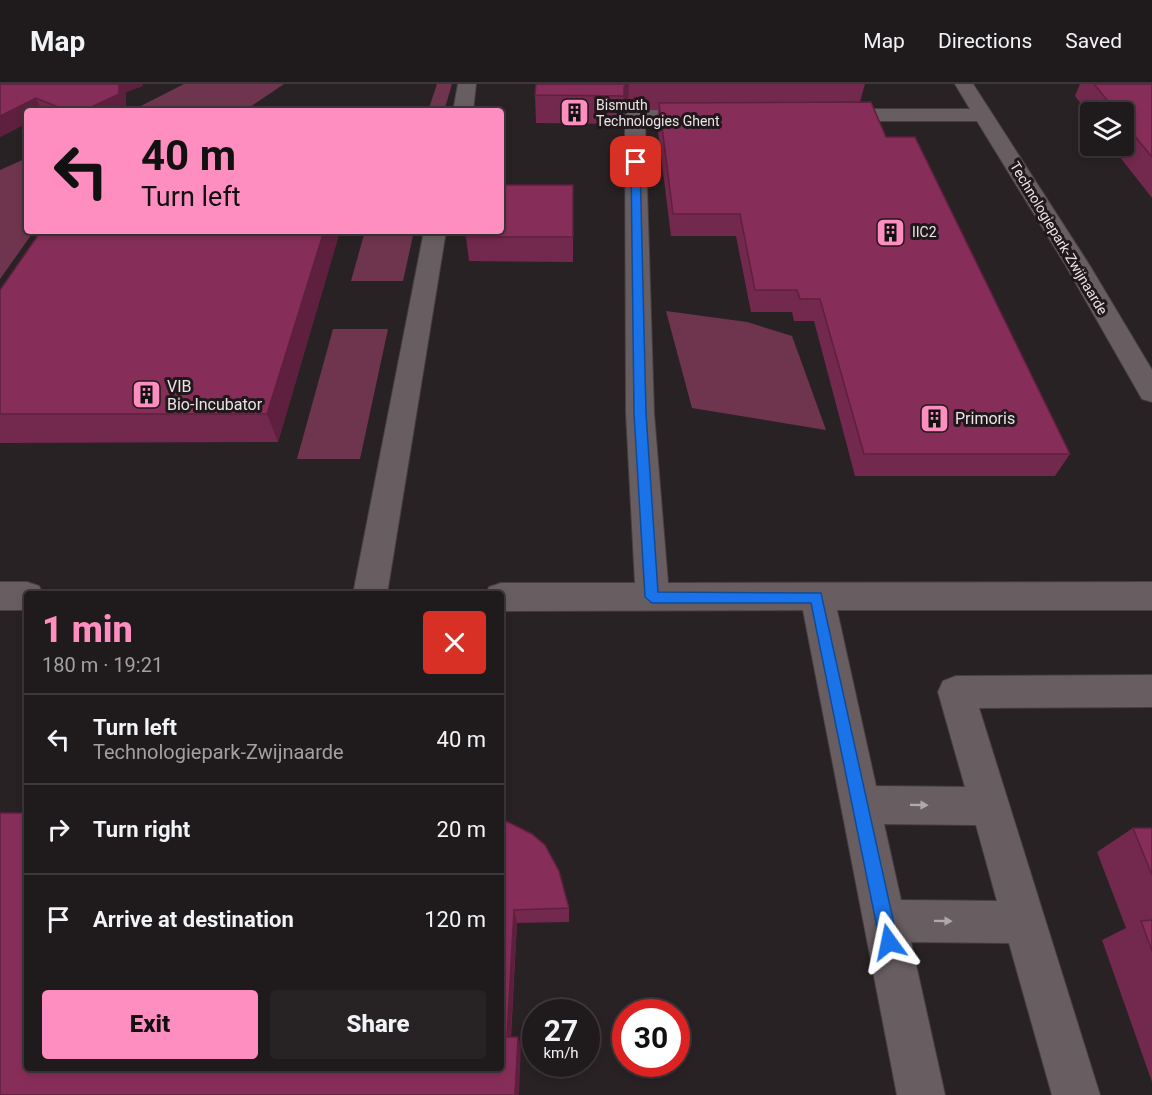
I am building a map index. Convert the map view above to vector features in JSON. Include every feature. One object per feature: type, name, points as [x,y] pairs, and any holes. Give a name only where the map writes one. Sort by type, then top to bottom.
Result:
[{"type":"street","points":[[463,108],[467,84]]},
{"type":"street","name":"Technologiepark-Zwijnaarde","points":[[964,84],[1078,266],[1152,393]]},
{"type":"street","points":[[811,116],[984,115]]},
{"type":"street","points":[[652,597],[640,413],[635,116],[729,116]]},
{"type":"street","points":[[371,591],[434,234]]},
{"type":"street","points":[[0,596],[24,596]]},
{"type":"street","points":[[504,597],[1152,596]]},
{"type":"street","points":[[817,597],[921,1095]]},
{"type":"street","points":[[1076,1095],[956,692],[1152,691]]},
{"type":"street","points":[[861,805],[990,806]]},
{"type":"street","points":[[885,921],[1024,922]]},
{"type":"shaded area","points":[[184,84],[284,84],[248,108],[137,108]]},
{"type":"shaded area","points":[[437,84],[452,84],[445,108],[429,108]]},
{"type":"shaded area","points":[[24,159],[24,234],[32,234],[0,279],[0,170]]},
{"type":"shaded area","points":[[364,234],[413,234],[403,281],[351,281]]},
{"type":"shaded area","points":[[666,311],[747,322],[792,336],[826,430],[692,408]]},
{"type":"shaded area","points":[[333,329],[388,329],[360,459],[297,459]]},
{"type":"building","points":[[0,84],[119,84],[119,94],[89,108],[61,108],[36,98],[0,116]]},
{"type":"building","points":[[536,84],[627,84],[624,87],[624,96],[535,95]]},
{"type":"building","points":[[1094,84],[1152,84],[1152,157],[1134,135],[1134,102],[1109,102]]},
{"type":"building","points":[[871,102],[886,137],[915,137],[1070,454],[864,454],[820,299],[800,299],[797,290],[755,290],[740,214],[673,214],[659,103]]},
{"type":"building","points":[[504,185],[573,185],[573,237],[466,237],[466,234],[504,234]]},
{"type":"building","points":[[39,234],[323,234],[267,414],[0,414],[0,290]]},
{"type":"building","points":[[0,813],[24,813],[24,1071],[504,1071],[504,821],[532,834],[545,845],[559,871],[569,908],[514,910],[507,1037],[518,1037],[515,1095],[0,1095]]},
{"type":"building","points":[[1133,828],[1152,828],[1152,875]]},
{"type":"building","points":[[1152,920],[1152,951],[1141,921]]},
{"type":"place","name":"Bismuth Technologies Ghent","points":[[575,113]]},
{"type":"place","name":"IIC2","points":[[891,232]]},
{"type":"place","name":"VIB Bio-Incubator","points":[[146,395]]},
{"type":"place","name":"Primoris","points":[[934,418]]},
{"type":"route","points":[[636,162],[640,413],[652,597],[817,597],[889,942]]}]
